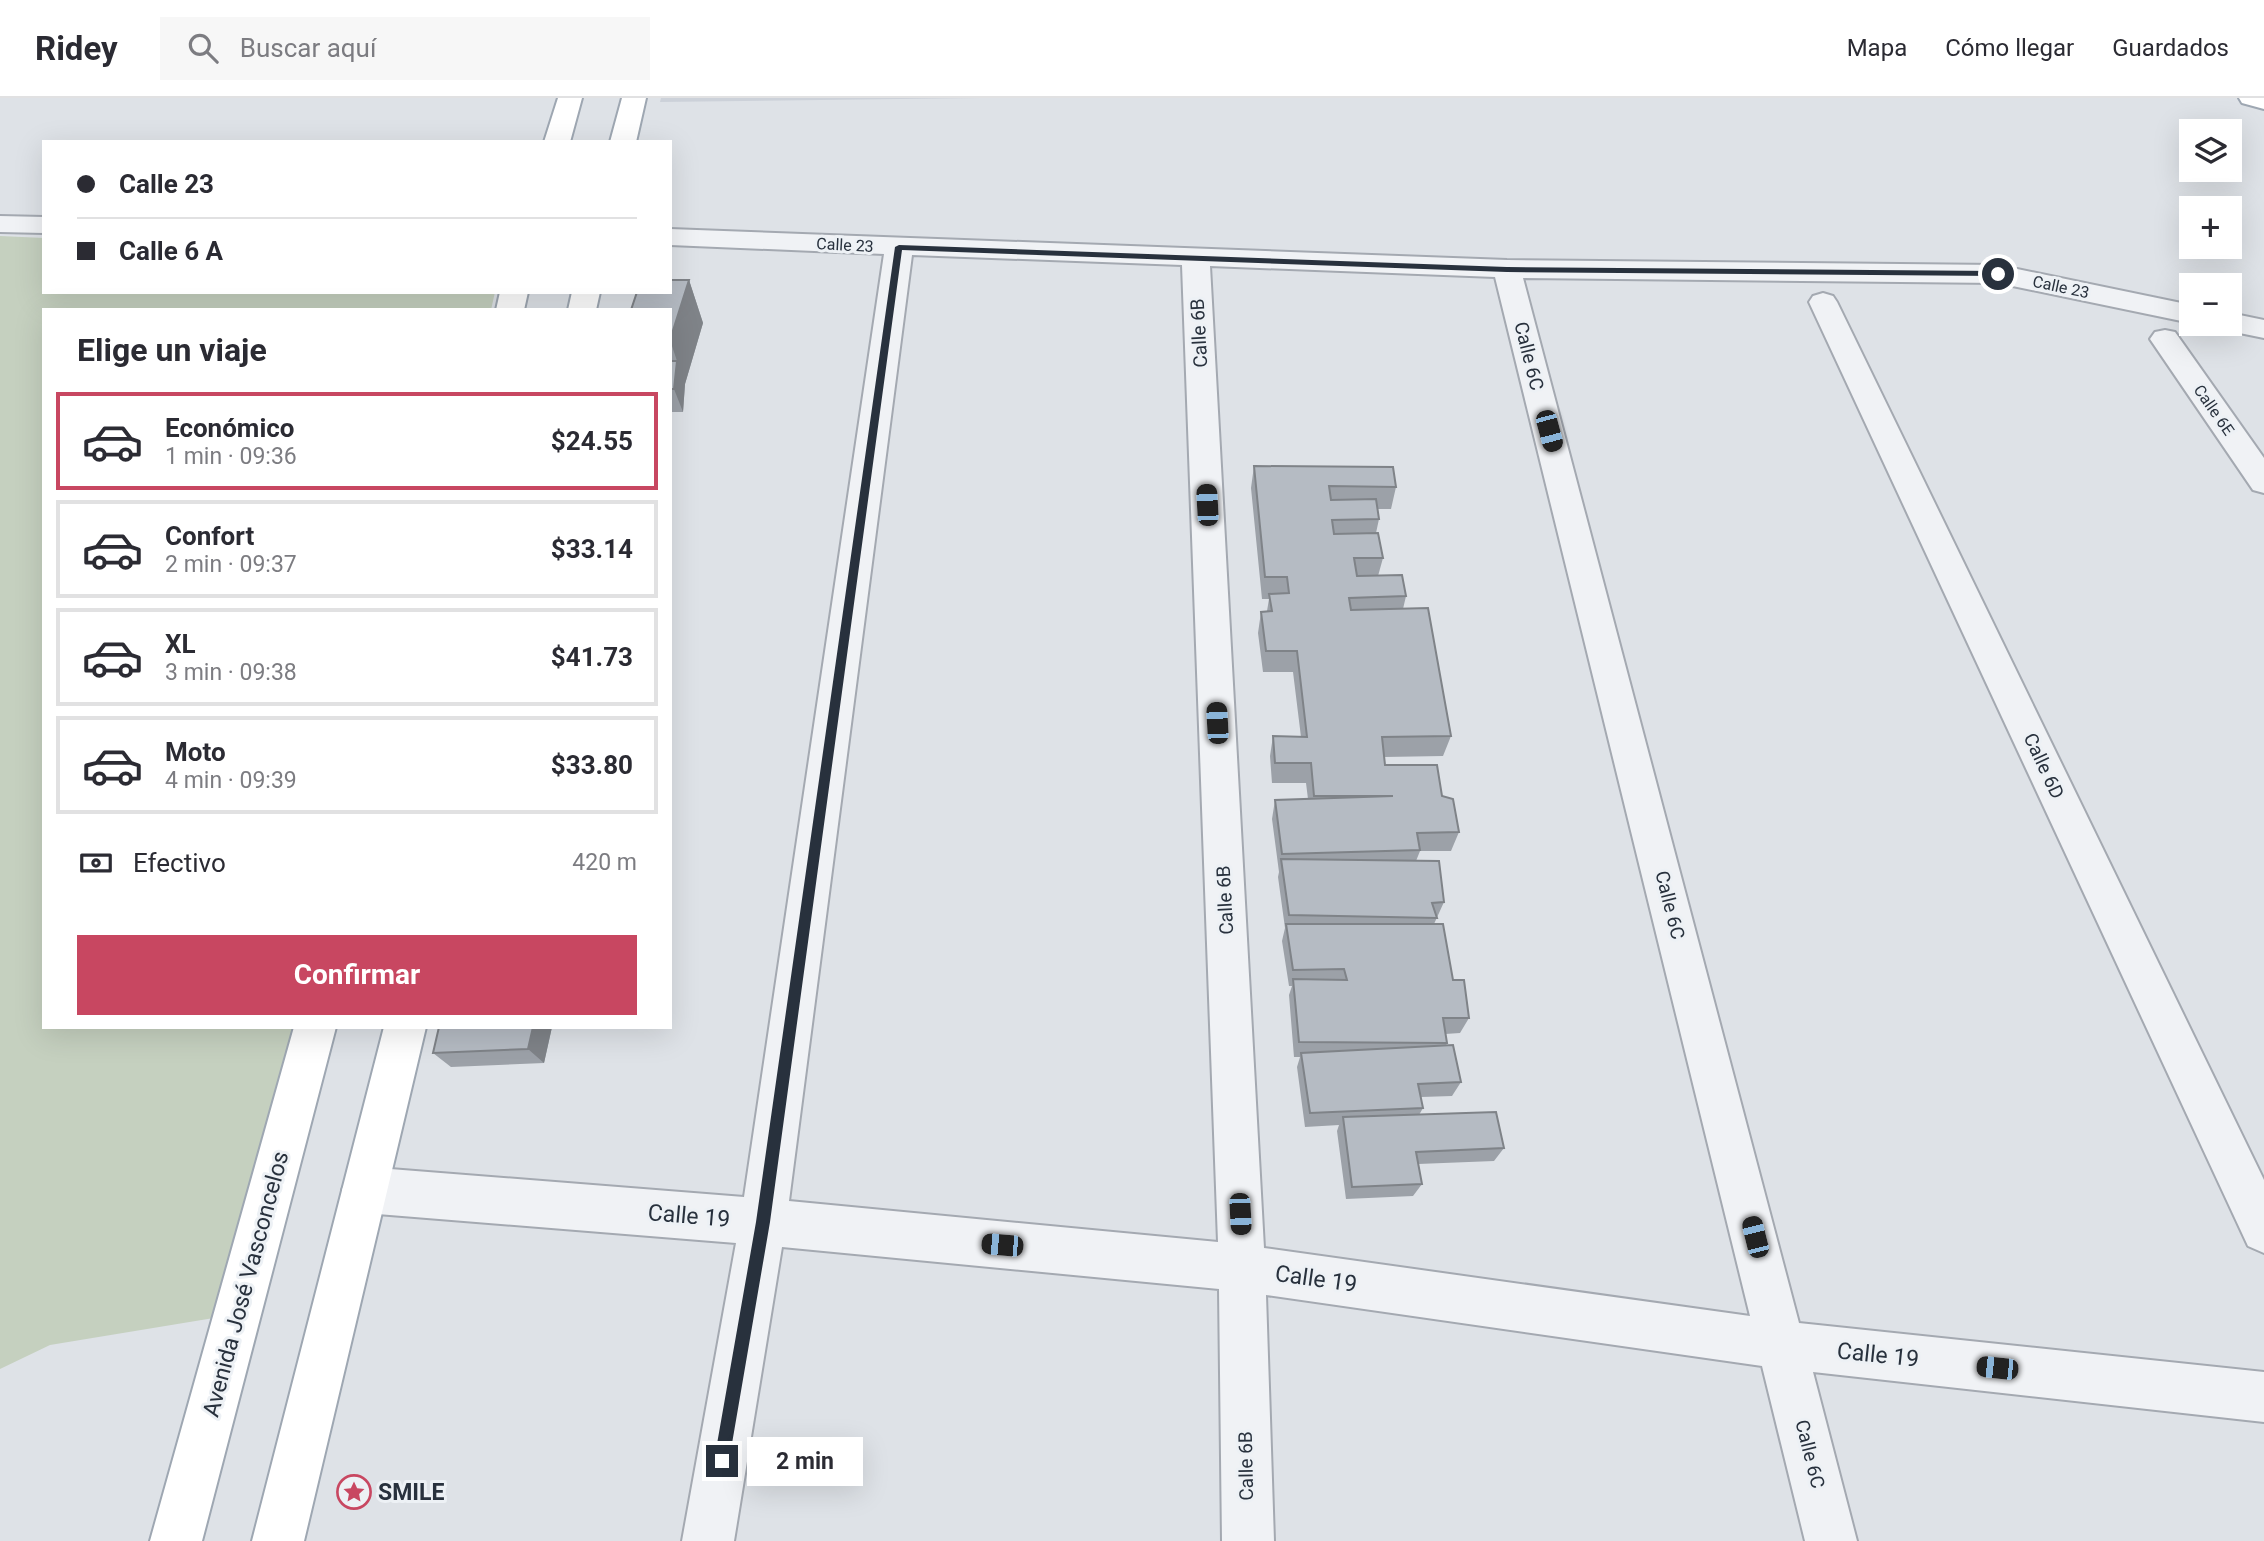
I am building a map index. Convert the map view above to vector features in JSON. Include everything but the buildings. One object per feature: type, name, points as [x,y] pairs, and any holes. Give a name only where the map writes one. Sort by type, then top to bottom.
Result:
[{"type":"main road","points":[[558,140],[570,98]]},
{"type":"main road","points":[[624,140],[634,98]]},
{"type":"main road","points":[[2251,98],[2264,102]]},
{"type":"main road","name":"Avenida José Vasconcelos","points":[[176,1541],[314,1029]]},
{"type":"main road","points":[[278,1541],[405,1029]]},
{"type":"street","points":[[0,224],[42,225]]},
{"type":"street","name":"Calle 23","points":[[672,237],[1507,269],[1998,274],[2179,312]]},
{"type":"street","points":[[708,1541],[763,1222],[899,247]]},
{"type":"street","name":"Calle 6B","points":[[1196,259],[1242,1269],[1248,1541]]},
{"type":"street","name":"Calle 6C","points":[[1507,269],[1831,1541]]},
{"type":"street","name":"Calle 6D","points":[[1823,302],[2264,1230]]},
{"type":"street","points":[[2242,324],[2264,329]]},
{"type":"street","name":"Calle 6E","points":[[2165,339],[2264,482]]},
{"type":"street","name":"Calle 19","points":[[365,1190],[763,1222],[1242,1269],[1783,1345],[2264,1397]]},
{"type":"shaded area","points":[[661,98],[980,98],[660,102]]},
{"type":"green space","points":[[0,236],[42,238],[42,294],[495,294],[491,308],[42,308],[42,1029],[309,1029],[238,1314],[50,1345],[0,1369]]},
{"type":"place","name":"SMILE","points":[[354,1492]]},
{"type":"route","points":[[722,1461],[763,1222],[899,247],[1507,269],[1998,274]]}]
